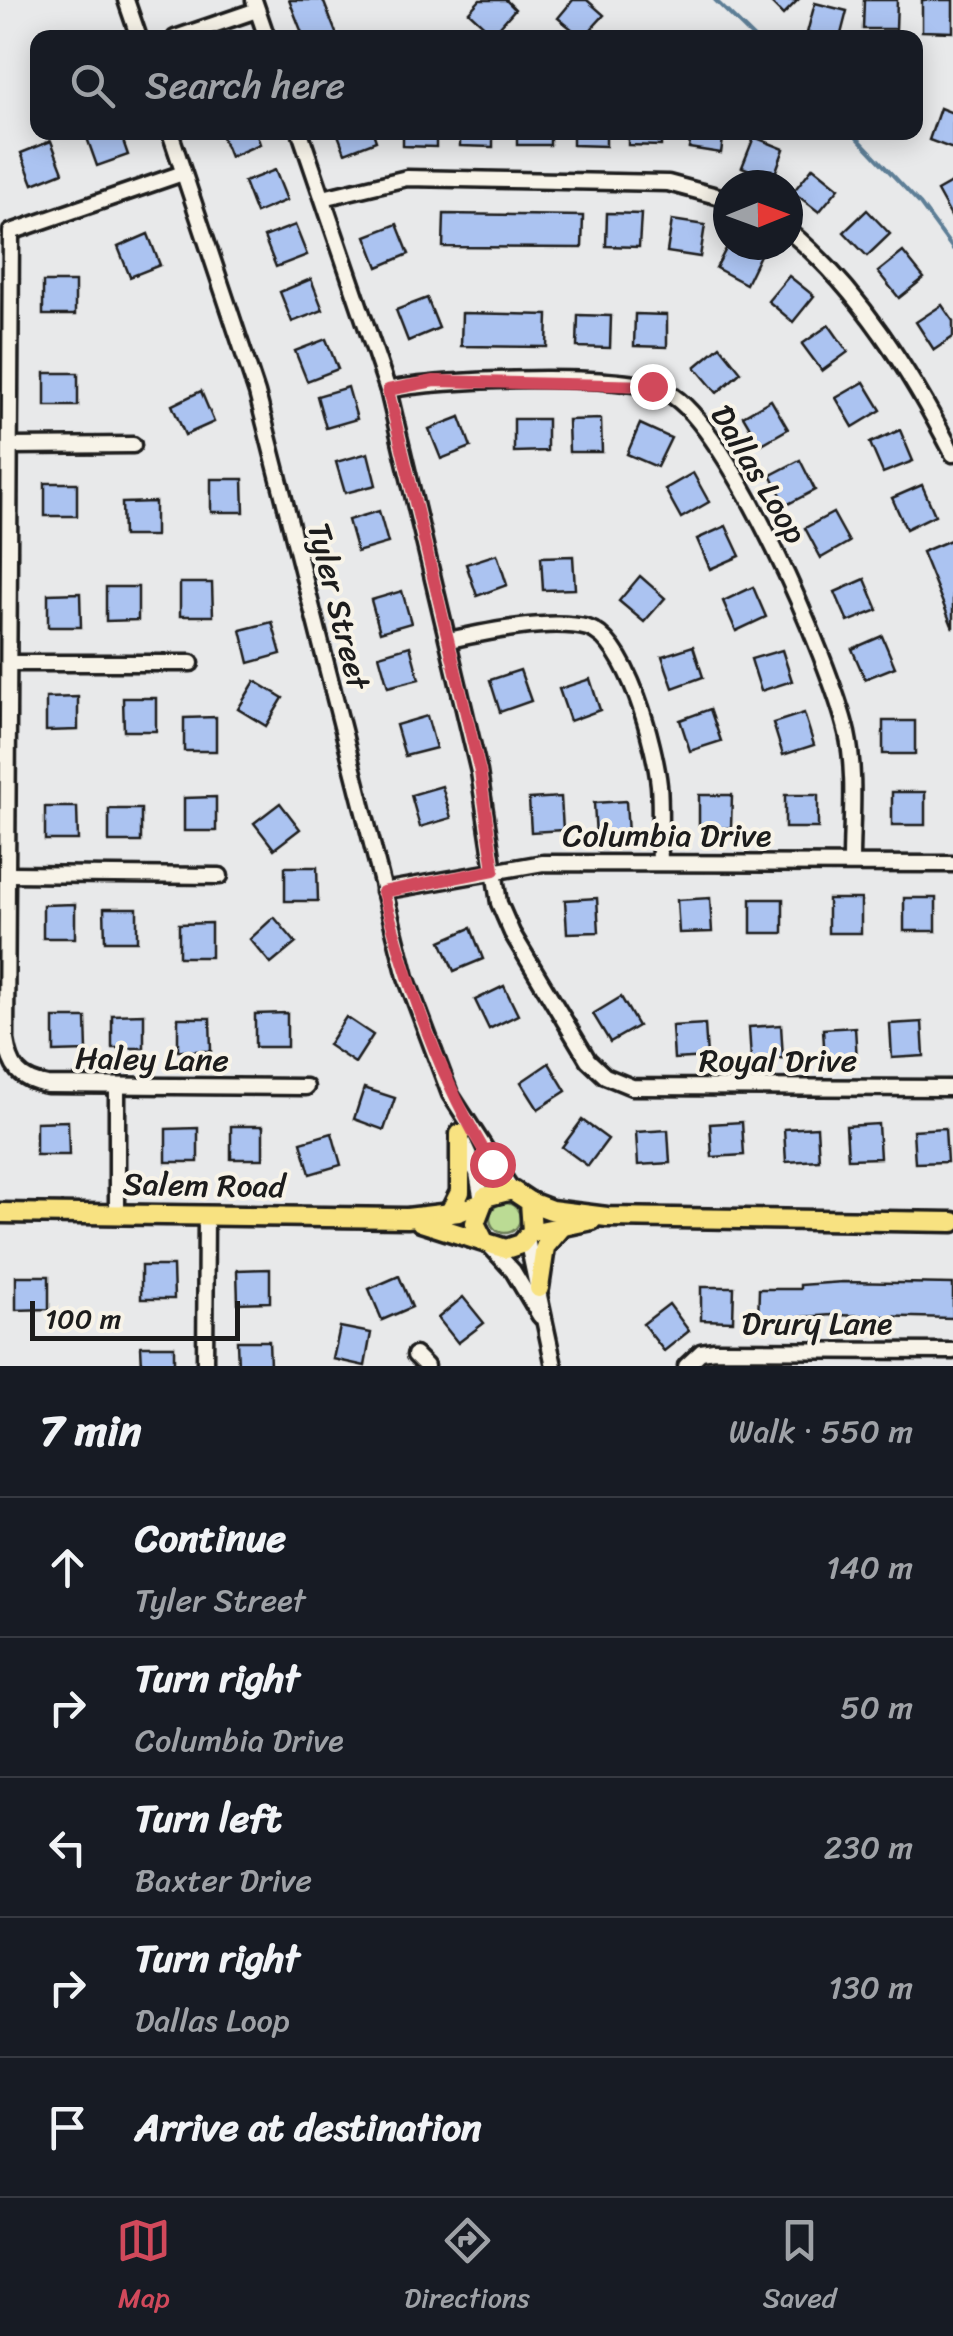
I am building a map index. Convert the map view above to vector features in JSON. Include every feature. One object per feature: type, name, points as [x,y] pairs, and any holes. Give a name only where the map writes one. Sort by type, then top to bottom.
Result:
[{"type":"main road","points":[[449,1214],[460,1192],[460,1134]]},
{"type":"main road","points":[[607,1218],[530,1236],[506,1250],[487,1243],[475,1224],[480,1202],[493,1192],[512,1190],[551,1210],[607,1218],[953,1222]]},
{"type":"main road","name":"Salem Road","points":[[0,1212],[407,1218],[449,1214],[480,1202]]},
{"type":"main road","points":[[530,1202],[534,1212],[530,1236]]},
{"type":"main road","name":"Salem Road","points":[[407,1218],[487,1243]]},
{"type":"main road","points":[[539,1288],[545,1247],[562,1227]]},
{"type":"street","points":[[126,0],[136,30]]},
{"type":"street","points":[[195,30],[256,5],[264,30]]},
{"type":"street","name":"Tyler Street","points":[[173,140],[257,393],[406,977],[476,1173],[480,1202]]},
{"type":"street","points":[[303,140],[388,390],[480,772],[494,870]]},
{"type":"street","points":[[183,173],[12,232],[8,874],[220,876]]},
{"type":"street","points":[[323,198],[406,178],[668,183],[713,195]]},
{"type":"street","points":[[803,244],[842,281],[891,350],[953,454]]},
{"type":"street","name":"Dallas Loop","points":[[388,390],[434,381],[634,382],[672,394],[690,410],[750,504],[812,627],[847,732],[852,764],[851,863]]},
{"type":"street","points":[[10,446],[132,446]]},
{"type":"street","points":[[449,640],[488,631],[559,627],[588,628],[606,640],[621,660],[651,741],[659,786],[660,862]]},
{"type":"street","points":[[9,663],[190,663]]},
{"type":"street","name":"Columbia Drive","points":[[383,892],[543,863],[953,864]]},
{"type":"street","name":"Royal Drive","points":[[494,870],[500,903],[512,934],[588,1060],[604,1076],[632,1086],[953,1088]]},
{"type":"street","name":"Haley Lane","points":[[8,874],[9,1059],[15,1070],[34,1082],[306,1087]]},
{"type":"street","points":[[117,1086],[117,1214]]},
{"type":"street","name":"Tyler Street","points":[[450,1094],[512,1190]]},
{"type":"street","points":[[205,1366],[206,1215]]},
{"type":"street","points":[[530,1236],[554,1366]]},
{"type":"street","points":[[487,1243],[513,1270],[543,1321]]},
{"type":"street","name":"Drury Lane","points":[[686,1365],[702,1352],[714,1350],[894,1359],[953,1352]]},
{"type":"green space","points":[[505,1203],[516,1207],[520,1218],[516,1229],[505,1233],[494,1229],[490,1218],[494,1207]]},
{"type":"building","points":[[289,0],[323,0],[335,30],[301,30]]},
{"type":"building","points":[[480,0],[506,0],[515,9],[497,30],[489,30],[469,12]]},
{"type":"building","points":[[573,0],[587,0],[604,15],[590,30],[573,30],[558,18]]},
{"type":"building","points":[[768,0],[798,0],[783,15]]},
{"type":"building","points":[[864,0],[897,0],[896,29],[863,29]]},
{"type":"building","points":[[922,0],[953,0],[953,32],[922,30]]},
{"type":"building","points":[[815,3],[847,11],[842,30],[808,30]]},
{"type":"building","points":[[940,108],[953,113],[953,149],[929,140]]},
{"type":"building","points":[[88,140],[123,140],[128,155],[97,166]]},
{"type":"building","points":[[223,140],[259,140],[260,144],[230,157]]},
{"type":"building","points":[[340,140],[376,140],[376,141],[345,153]]},
{"type":"building","points":[[403,140],[436,140],[436,147],[403,146]]},
{"type":"building","points":[[460,140],[493,140],[493,147],[460,146]]},
{"type":"building","points":[[517,140],[550,140],[550,145],[517,145]]},
{"type":"building","points":[[573,140],[606,140],[606,146],[573,145]]},
{"type":"building","points":[[628,140],[661,140],[661,146],[628,145]]},
{"type":"building","points":[[690,140],[723,140],[721,153],[689,148]]},
{"type":"building","points":[[753,140],[784,149],[776,170],[742,167]]},
{"type":"building","points":[[51,141],[63,172],[33,184],[21,153]]},
{"type":"building","points":[[813,167],[839,188],[819,212],[803,200],[803,180]]},
{"type":"building","points":[[275,170],[287,200],[256,213],[244,182]]},
{"type":"building","points":[[953,182],[953,220],[937,191]]},
{"type":"building","points":[[867,210],[890,234],[867,256],[844,232]]},
{"type":"building","points":[[607,213],[641,214],[639,247],[606,246]]},
{"type":"building","points":[[444,214],[583,216],[582,248],[443,247]]},
{"type":"building","points":[[672,220],[705,225],[700,257],[667,252]]},
{"type":"building","points":[[397,224],[409,254],[378,267],[366,236]]},
{"type":"building","points":[[295,225],[307,255],[276,267],[264,237]]},
{"type":"building","points":[[148,234],[160,265],[130,277],[118,247]]},
{"type":"building","points":[[903,252],[924,278],[899,298],[878,272]]},
{"type":"building","points":[[720,260],[758,260],[746,284],[716,268]]},
{"type":"building","points":[[789,276],[814,296],[793,322],[768,301]]},
{"type":"building","points":[[311,279],[323,310],[292,322],[280,292]]},
{"type":"building","points":[[43,282],[75,282],[75,315],[43,315]]},
{"type":"building","points":[[427,298],[439,328],[408,341],[396,310]]},
{"type":"building","points":[[942,305],[953,321],[953,337],[934,350],[916,322]]},
{"type":"building","points":[[462,313],[548,315],[547,347],[461,346]]},
{"type":"building","points":[[635,314],[667,315],[667,347],[634,346]]},
{"type":"building","points":[[578,315],[611,316],[610,348],[577,347]]},
{"type":"building","points":[[829,325],[848,352],[822,371],[802,344]]},
{"type":"building","points":[[326,339],[338,369],[307,381],[295,351]]},
{"type":"building","points":[[720,346],[741,372],[717,393],[695,367]]},
{"type":"building","points":[[45,373],[78,373],[78,406],[45,406]]},
{"type":"building","points":[[864,382],[881,410],[853,427],[836,398]]},
{"type":"building","points":[[348,387],[357,419],[326,428],[317,396]]},
{"type":"building","points":[[201,391],[214,422],[185,435],[172,405]]},
{"type":"building","points":[[771,400],[788,429],[760,445],[743,416]]},
{"type":"building","points":[[460,417],[471,447],[441,459],[429,429]]},
{"type":"building","points":[[514,419],[547,419],[547,451],[514,452]]},
{"type":"building","points":[[601,419],[602,452],[569,452],[568,420]]},
{"type":"building","points":[[640,424],[671,438],[657,467],[627,454]]},
{"type":"building","points":[[900,430],[913,461],[883,473],[870,443]]},
{"type":"building","points":[[368,453],[376,485],[345,493],[336,462]]},
{"type":"building","points":[[800,460],[815,490],[786,505],[771,475]]},
{"type":"building","points":[[693,473],[709,502],[681,518],[665,489]]},
{"type":"building","points":[[211,479],[243,479],[244,512],[211,512]]},
{"type":"building","points":[[45,483],[77,483],[77,516],[45,516]]},
{"type":"building","points":[[922,485],[935,515],[906,529],[892,498]]},
{"type":"building","points":[[155,502],[155,536],[123,536],[122,503]]},
{"type":"building","points":[[379,511],[388,543],[357,552],[348,520]]},
{"type":"building","points":[[833,513],[849,542],[821,558],[805,528]]},
{"type":"building","points":[[726,526],[740,556],[710,569],[697,539]]},
{"type":"building","points":[[953,539],[953,628],[922,552]]},
{"type":"building","points":[[497,554],[507,585],[477,596],[466,564]]},
{"type":"building","points":[[573,556],[575,589],[543,590],[541,557]]},
{"type":"building","points":[[640,576],[665,598],[644,622],[619,601]]},
{"type":"building","points":[[865,579],[878,610],[848,622],[835,592]]},
{"type":"building","points":[[180,583],[212,583],[213,616],[180,616]]},
{"type":"building","points":[[106,587],[138,587],[138,620],[106,621]]},
{"type":"building","points":[[753,587],[766,617],[736,631],[723,601]]},
{"type":"building","points":[[402,591],[411,623],[380,632],[371,600]]},
{"type":"building","points":[[80,593],[81,627],[48,627],[48,594]]},
{"type":"building","points":[[272,622],[281,654],[249,663],[241,630]]},
{"type":"building","points":[[882,636],[895,667],[865,679],[852,649]]},
{"type":"building","points":[[410,646],[419,679],[388,687],[379,655]]},
{"type":"building","points":[[693,646],[703,677],[673,688],[662,656]]},
{"type":"building","points":[[782,650],[792,681],[761,691],[751,659]]},
{"type":"building","points":[[520,670],[531,701],[500,712],[490,680]]},
{"type":"building","points":[[590,679],[600,710],[570,721],[559,689]]},
{"type":"building","points":[[255,681],[283,698],[266,726],[238,709]]},
{"type":"building","points":[[78,697],[78,730],[46,731],[46,698]]},
{"type":"building","points":[[123,698],[156,698],[156,731],[124,731]]},
{"type":"building","points":[[710,709],[721,741],[690,751],[680,720]]},
{"type":"building","points":[[804,713],[814,745],[783,755],[773,723]]},
{"type":"building","points":[[427,716],[436,748],[405,756],[396,725]]},
{"type":"building","points":[[216,717],[216,751],[184,751],[184,718]]},
{"type":"building","points":[[883,721],[915,721],[915,754],[883,754]]},
{"type":"building","points":[[442,786],[451,818],[420,827],[411,795]]},
{"type":"building","points":[[892,792],[925,792],[925,825],[892,825]]},
{"type":"building","points":[[699,795],[732,795],[731,828],[699,828]]},
{"type":"building","points":[[785,795],[818,795],[818,828],[785,828]]},
{"type":"building","points":[[216,797],[216,831],[184,831],[184,798]]},
{"type":"building","points":[[561,797],[563,830],[531,832],[529,799]]},
{"type":"building","points":[[626,801],[628,834],[596,836],[594,803]]},
{"type":"building","points":[[280,803],[300,829],[274,849],[254,823]]},
{"type":"building","points":[[45,807],[77,807],[78,840],[45,840]]},
{"type":"building","points":[[109,809],[141,809],[141,842],[109,842]]},
{"type":"building","points":[[285,867],[317,867],[318,901],[285,901]]},
{"type":"building","points":[[597,898],[599,932],[567,933],[565,900]]},
{"type":"building","points":[[710,898],[712,932],[679,933],[677,900]]},
{"type":"building","points":[[904,898],[936,898],[936,931],[904,931]]},
{"type":"building","points":[[751,899],[783,899],[783,933],[751,933]]},
{"type":"building","points":[[828,899],[861,899],[861,933],[828,933]]},
{"type":"building","points":[[75,904],[75,938],[43,938],[43,905]]},
{"type":"building","points":[[104,908],[137,908],[137,941],[105,941]]},
{"type":"building","points":[[274,917],[296,943],[271,964],[250,939]]},
{"type":"building","points":[[211,923],[211,957],[179,957],[179,924]]},
{"type":"building","points":[[471,928],[483,959],[454,971],[441,941]]},
{"type":"building","points":[[504,986],[518,1015],[489,1029],[475,1000]]},
{"type":"building","points":[[621,997],[638,1026],[610,1042],[593,1014]]},
{"type":"building","points":[[287,1013],[287,1047],[255,1047],[255,1014]]},
{"type":"building","points":[[144,1014],[144,1048],[112,1048],[112,1015]]},
{"type":"building","points":[[346,1017],[373,1035],[355,1063],[328,1045]]},
{"type":"building","points":[[54,1018],[86,1018],[87,1051],[54,1052]]},
{"type":"building","points":[[178,1018],[210,1018],[211,1051],[178,1051]]},
{"type":"building","points":[[922,1022],[924,1056],[892,1058],[890,1024]]},
{"type":"building","points":[[705,1024],[707,1057],[674,1059],[672,1026]]},
{"type":"building","points":[[781,1025],[783,1058],[751,1060],[749,1027]]},
{"type":"building","points":[[855,1027],[857,1061],[825,1062],[823,1029]]},
{"type":"building","points":[[549,1063],[566,1091],[538,1109],[521,1082]]},
{"type":"building","points":[[364,1088],[395,1098],[384,1130],[354,1119]]},
{"type":"building","points":[[582,1120],[608,1139],[588,1166],[562,1147]]},
{"type":"building","points":[[68,1121],[69,1155],[36,1155],[36,1122]]},
{"type":"building","points":[[742,1122],[744,1155],[712,1157],[710,1124]]},
{"type":"building","points":[[878,1124],[880,1158],[848,1159],[846,1126]]},
{"type":"building","points":[[231,1126],[263,1126],[263,1159],[231,1159]]},
{"type":"building","points":[[817,1127],[819,1160],[786,1162],[784,1129]]},
{"type":"building","points":[[198,1128],[198,1162],[166,1162],[166,1129]]},
{"type":"building","points":[[945,1128],[947,1162],[915,1163],[913,1130]]},
{"type":"building","points":[[668,1130],[670,1163],[638,1165],[636,1132]]},
{"type":"building","points":[[332,1133],[341,1165],[310,1174],[301,1142]]},
{"type":"building","points":[[141,1266],[173,1266],[174,1299],[141,1299]]},
{"type":"building","points":[[270,1269],[270,1302],[238,1303],[237,1270]]},
{"type":"building","points":[[16,1276],[49,1276],[49,1309],[16,1310]]},
{"type":"building","points":[[399,1276],[412,1307],[382,1320],[369,1289]]},
{"type":"building","points":[[953,1284],[953,1318],[832,1315],[791,1318],[791,1322],[758,1322],[759,1289],[800,1289],[800,1285]]},
{"type":"building","points":[[701,1287],[734,1287],[733,1321],[701,1320]]},
{"type":"building","points":[[463,1297],[484,1323],[458,1343],[438,1318]]},
{"type":"building","points":[[669,1304],[689,1331],[664,1351],[643,1324]]},
{"type":"building","points":[[340,1327],[371,1333],[365,1366],[333,1359]]},
{"type":"building","points":[[237,1341],[269,1341],[270,1366],[238,1366]]},
{"type":"building","points":[[141,1346],[174,1346],[174,1366],[142,1366]]},
{"type":"waterway","points":[[715,0],[746,30]]},
{"type":"waterway","points":[[860,140],[920,204],[953,249]]},
{"type":"route","points":[[492,1164],[450,1094],[406,977],[383,892],[494,870],[480,772],[388,390],[434,381],[634,382],[652,386]]}]
